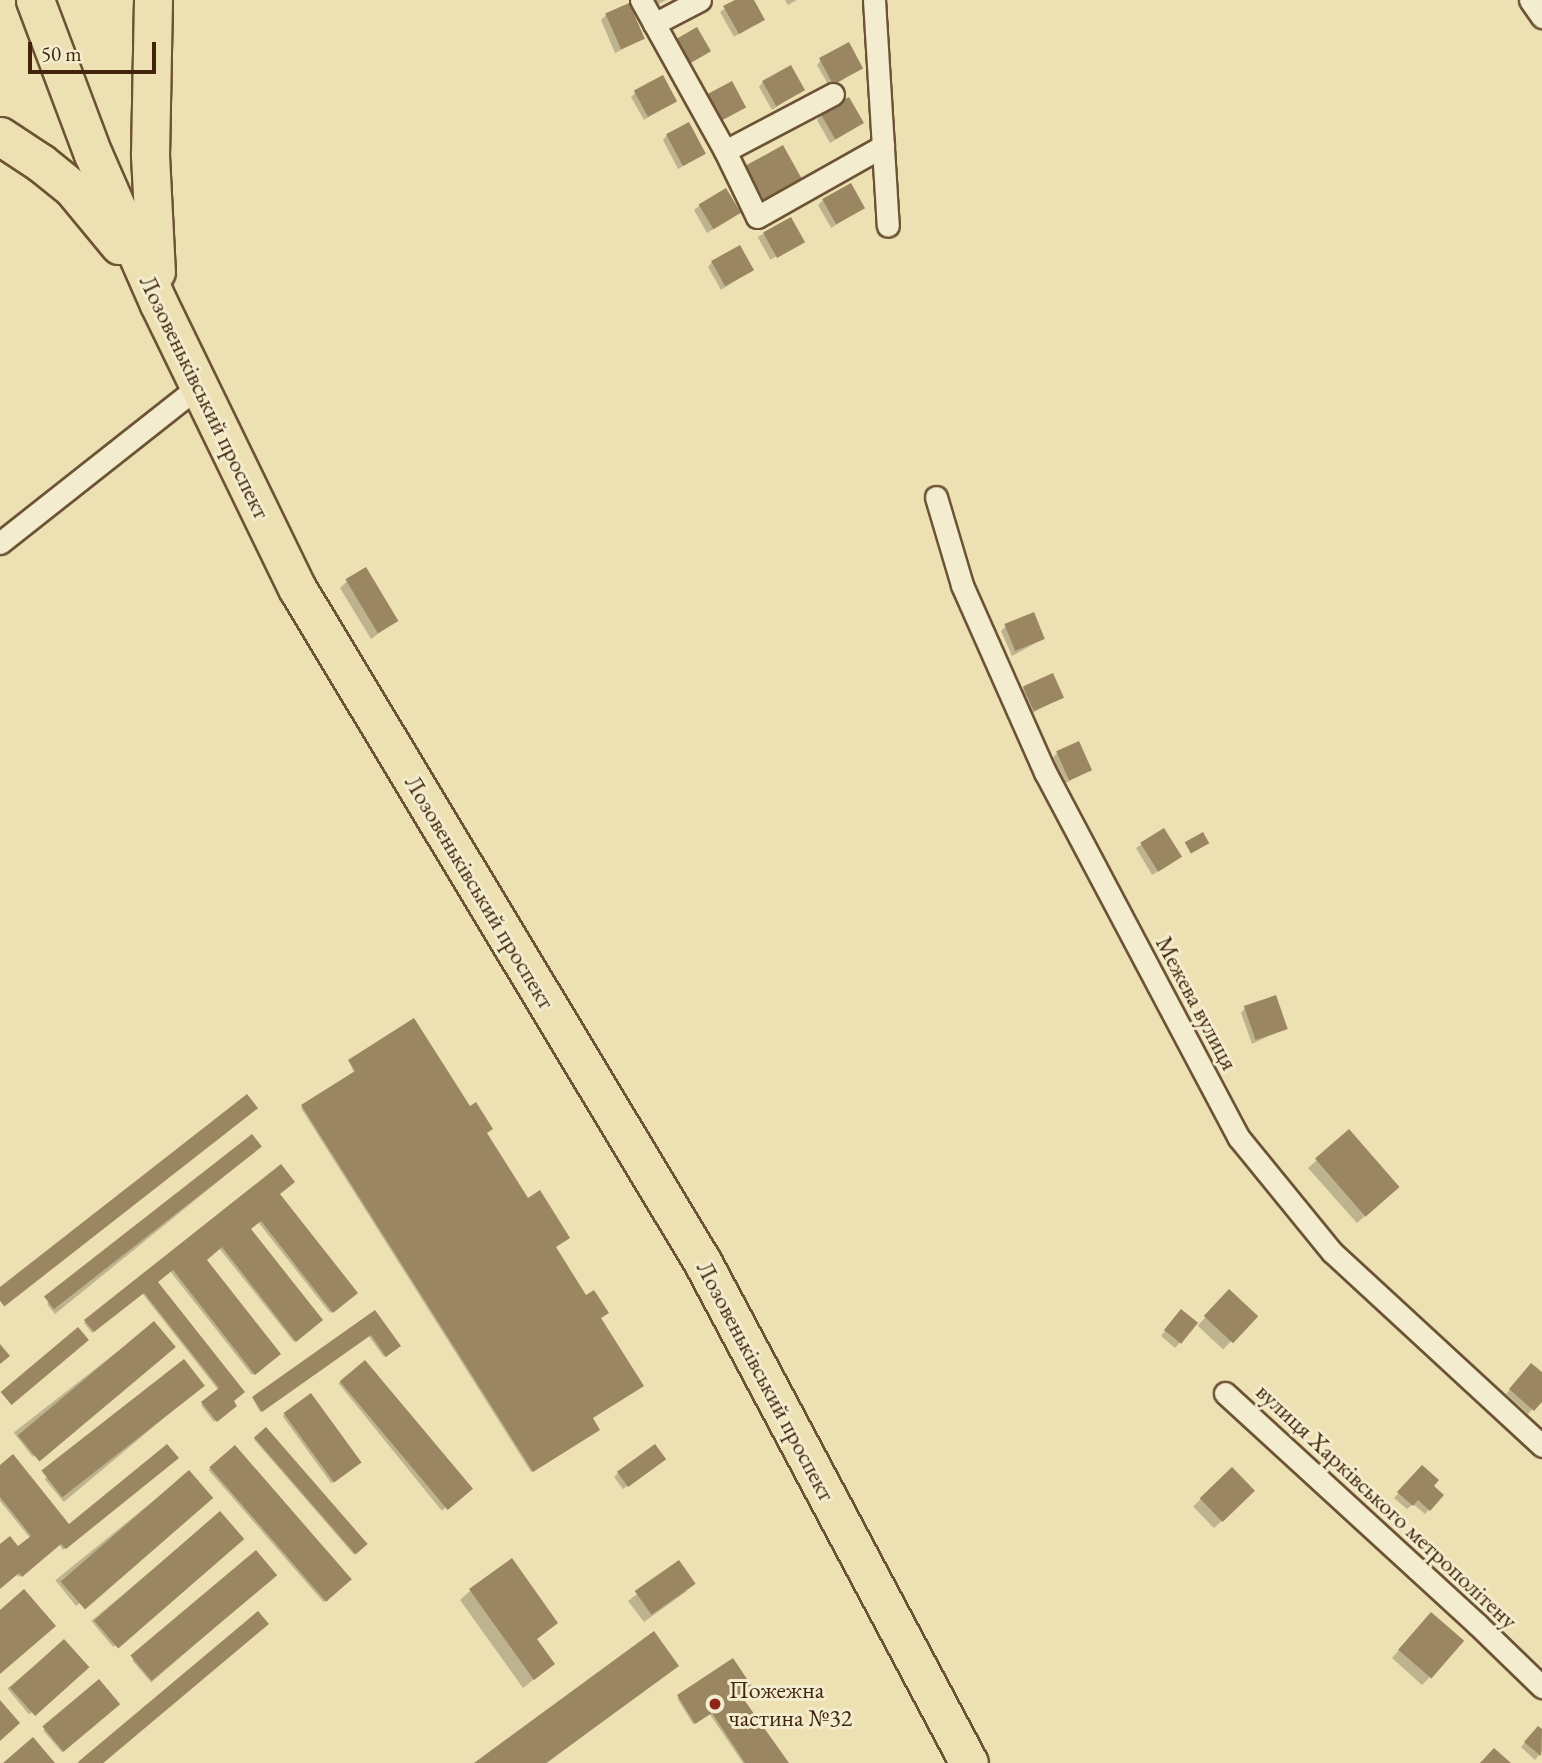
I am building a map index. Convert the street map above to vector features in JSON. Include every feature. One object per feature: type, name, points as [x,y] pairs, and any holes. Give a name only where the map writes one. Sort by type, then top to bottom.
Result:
[{"type":"highway","name":"Лозовеньківський проспект","points":[[35,0],[93,154],[159,304],[297,588],[703,1263],[969,1763]]},
{"type":"highway","points":[[153,0],[150,187],[159,304]]},
{"type":"highway","points":[[0,136],[41,163],[83,200],[117,241],[159,304]]},
{"type":"street","points":[[641,0],[725,152],[757,217],[883,146]]},
{"type":"street","points":[[654,24],[700,0]]},
{"type":"street","points":[[874,0],[888,226]]},
{"type":"street","points":[[1530,0],[1542,17]]},
{"type":"street","points":[[725,152],[832,94]]},
{"type":"street","points":[[0,543],[199,386]]},
{"type":"street","name":"Межева вулиця","points":[[936,497],[962,585],[1045,772],[1239,1138],[1332,1252],[1542,1446]]},
{"type":"street","name":"вулиця Харківського метрополітену","points":[[1226,1393],[1478,1624],[1542,1687]]},
{"type":"building","points":[[735,0],[754,0],[765,20],[739,34],[723,6]]},
{"type":"building","points":[[629,3],[645,39],[621,49],[605,14]]},
{"type":"building","points":[[697,27],[711,51],[686,66],[672,42]]},
{"type":"building","points":[[849,42],[863,68],[833,84],[819,58]]},
{"type":"building","points":[[791,65],[805,90],[776,106],[762,81]]},
{"type":"building","points":[[663,75],[677,101],[648,117],[634,90]]},
{"type":"building","points":[[732,81],[746,107],[716,123],[702,97]]},
{"type":"building","points":[[849,97],[864,123],[835,139],[820,114]]},
{"type":"building","points":[[689,122],[706,154],[683,166],[666,134]]},
{"type":"building","points":[[783,145],[803,181],[765,202],[745,166]]},
{"type":"building","points":[[851,183],[865,208],[836,224],[822,199]]},
{"type":"building","points":[[726,188],[741,213],[714,229],[699,204]]},
{"type":"building","points":[[791,217],[805,242],[777,258],[763,233]]},
{"type":"building","points":[[740,245],[754,270],[725,286],[711,261]]},
{"type":"building","points":[[366,567],[398,621],[378,633],[345,579]]},
{"type":"building","points":[[1034,612],[1045,639],[1015,651],[1004,624]]},
{"type":"building","points":[[1053,673],[1064,698],[1034,711],[1023,686]]},
{"type":"building","points":[[1079,741],[1092,770],[1069,780],[1056,751]]},
{"type":"building","points":[[1164,828],[1182,857],[1158,872],[1140,843]]},
{"type":"building","points":[[1203,832],[1209,843],[1191,854],[1185,842]]},
{"type":"building","points":[[1276,995],[1288,1029],[1256,1040],[1244,1006]]},
{"type":"building","points":[[414,1018],[470,1106],[476,1102],[493,1129],[487,1133],[528,1198],[540,1190],[570,1238],[556,1247],[586,1295],[594,1290],[609,1313],[601,1318],[644,1386],[593,1418],[600,1430],[533,1472],[301,1105],[355,1071],[348,1060]]},
{"type":"building","points":[[247,1094],[258,1108],[4,1306],[0,1301],[0,1287]]},
{"type":"building","points":[[1349,1129],[1400,1187],[1366,1217],[1315,1159]]},
{"type":"building","points":[[252,1134],[262,1147],[54,1309],[44,1297]]},
{"type":"building","points":[[281,1164],[295,1182],[280,1194],[358,1293],[333,1313],[261,1221],[251,1229],[323,1320],[296,1342],[222,1247],[207,1260],[281,1354],[255,1375],[173,1270],[158,1282],[245,1392],[234,1401],[237,1406],[217,1422],[201,1402],[219,1388],[144,1293],[94,1332],[84,1320]]},
{"type":"building","points":[[1229,1289],[1258,1316],[1233,1343],[1204,1316]]},
{"type":"building","points":[[1181,1309],[1198,1323],[1181,1344],[1164,1330]]},
{"type":"building","points":[[375,1310],[401,1346],[386,1357],[371,1335],[262,1412],[252,1397]]},
{"type":"building","points":[[154,1321],[176,1347],[39,1461],[18,1435]]},
{"type":"building","points":[[78,1327],[89,1340],[12,1405],[1,1392]]},
{"type":"building","points":[[0,1344],[10,1356],[0,1364]]},
{"type":"building","points":[[184,1359],[205,1386],[62,1497],[41,1470]]},
{"type":"building","points":[[365,1360],[473,1489],[448,1510],[340,1381]]},
{"type":"building","points":[[1531,1363],[1542,1372],[1542,1402],[1534,1411],[1509,1389]]},
{"type":"building","points":[[311,1393],[362,1463],[334,1483],[283,1413]]},
{"type":"building","points":[[266,1427],[368,1544],[356,1554],[254,1437]]},
{"type":"building","points":[[167,1444],[179,1458],[66,1549],[61,1544],[22,1577],[19,1573],[0,1589],[0,1544],[10,1536],[18,1546],[31,1536],[0,1497],[0,1465],[13,1454],[69,1524]]},
{"type":"building","points":[[655,1444],[666,1459],[628,1487],[617,1472]]},
{"type":"building","points":[[235,1445],[352,1579],[326,1602],[209,1467]]},
{"type":"building","points":[[1422,1465],[1439,1480],[1434,1486],[1444,1495],[1430,1511],[1418,1500],[1413,1506],[1397,1492]]},
{"type":"building","points":[[1232,1467],[1255,1491],[1223,1522],[1200,1498]]},
{"type":"building","points":[[189,1470],[213,1498],[85,1609],[61,1582]]},
{"type":"building","points":[[220,1511],[244,1539],[118,1648],[94,1621]]},
{"type":"building","points":[[256,1550],[277,1575],[152,1681],[130,1655]]},
{"type":"building","points":[[512,1558],[558,1623],[537,1639],[555,1664],[534,1680],[469,1589]]},
{"type":"building","points":[[679,1560],[696,1584],[651,1615],[635,1591]]},
{"type":"building","points":[[24,1589],[56,1626],[0,1674],[0,1610]]},
{"type":"building","points":[[258,1611],[269,1624],[103,1763],[78,1762]]},
{"type":"building","points":[[1431,1612],[1464,1641],[1431,1679],[1398,1650]]},
{"type":"building","points":[[654,1631],[679,1666],[546,1763],[474,1763]]},
{"type":"building","points":[[64,1639],[89,1667],[35,1716],[10,1688]]},
{"type":"building","name":"Пожежна частина №32","points":[[733,1658],[751,1685],[740,1694],[789,1763],[745,1763],[712,1713],[695,1724],[677,1695]]},
{"type":"building","points":[[99,1679],[120,1704],[64,1752],[42,1727]]},
{"type":"building","points":[[0,1700],[20,1723],[0,1741]]},
{"type":"building","points":[[1538,1726],[1542,1729],[1541,1756],[1524,1742]]},
{"type":"building","points":[[33,1737],[55,1763],[3,1763]]},
{"type":"building","points":[[1494,1748],[1511,1763],[1480,1763]]},
{"type":"place","name":"Пожежна частина №32","points":[[715,1704]]}]
